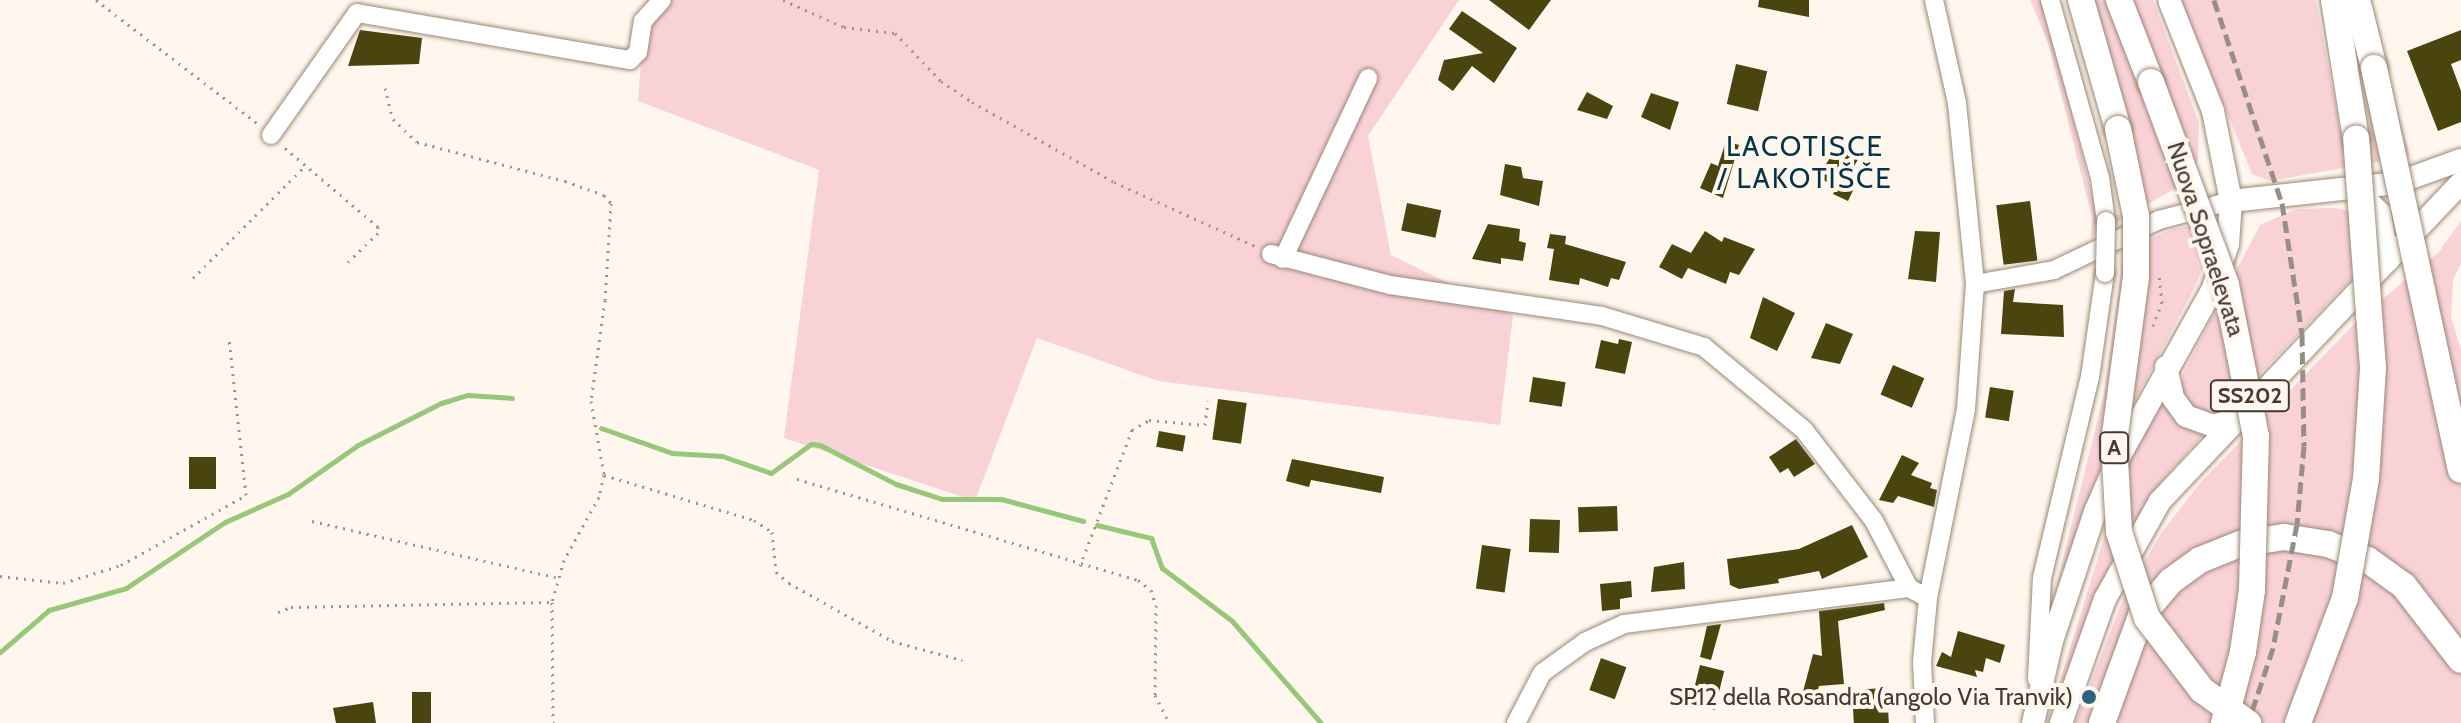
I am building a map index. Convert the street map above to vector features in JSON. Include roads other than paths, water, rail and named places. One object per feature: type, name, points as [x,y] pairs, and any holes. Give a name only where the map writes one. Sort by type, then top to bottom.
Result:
[{"type":"highway","name":"A","points":[[2081,0],[2118,129],[2136,216],[2136,277],[2114,442],[2119,532],[2147,618],[2202,690],[2248,723]]},
{"type":"highway","name":"Nuova Sopraelevata","points":[[2119,0],[2226,285],[2256,436],[2252,590],[2243,652],[2224,723]]},
{"type":"highway","points":[[2298,723],[2345,598],[2369,452],[2371,293],[2356,139],[2334,0]]},
{"type":"highway","points":[[2357,0],[2461,470]]},
{"type":"highway","points":[[2102,723],[2141,616],[2171,581],[2200,560],[2240,544],[2284,537],[2328,544],[2368,560],[2404,586],[2439,626],[2461,660]]},
{"type":"main road","points":[[2035,714],[2095,512],[2166,367],[2222,265],[2231,201],[2213,111],[2169,0]]},
{"type":"main road","points":[[2231,201],[2397,183],[2461,160]]},
{"type":"main road","points":[[2061,723],[2105,599],[2137,536],[2160,501],[2461,183]]},
{"type":"main road","points":[[2355,189],[2380,213],[2388,260]]},
{"type":"main road","points":[[2166,367],[2173,398],[2186,416],[2213,426],[2236,419]]},
{"type":"street","points":[[271,135],[357,13],[630,60],[638,52],[643,21],[662,0]]},
{"type":"street","points":[[1925,723],[1922,662],[1928,598],[1966,409],[1975,284],[1957,103],[1934,0]]},
{"type":"street","points":[[2035,714],[2042,578],[2090,377],[2105,273],[2106,221],[2100,178],[2050,0]]},
{"type":"street","points":[[1368,78],[1277,257],[1454,296],[1594,314],[1704,347],[1804,430],[1874,521],[1909,588],[1928,598]]},
{"type":"street","points":[[1975,284],[2054,270],[2159,220],[2231,201]]},
{"type":"street","points":[[1516,723],[1542,673],[1585,642],[1624,624],[1909,588]]},
{"type":"waterway","points":[[0,652],[49,610],[126,588],[225,522],[288,494],[358,445],[441,403],[468,395],[512,398]]},
{"type":"waterway","points":[[601,428],[672,453],[722,456],[771,473],[811,444],[820,445],[896,484],[942,499],[1001,499],[1083,521]]},
{"type":"waterway","points":[[1097,525],[1151,538],[1162,568],[1232,621],[1321,723]]},
{"type":"railway","points":[[2214,0],[2282,203],[2302,334],[2304,446],[2297,524],[2273,648],[2248,723]]},
{"type":"place","name":"SP12 della Rosandra (angolo Via Tranvik)","points":[[2089,697]]},
{"type":"district","name":"LACOTISCE / LAKOTIŠČE","points":[[1805,162]]}]
